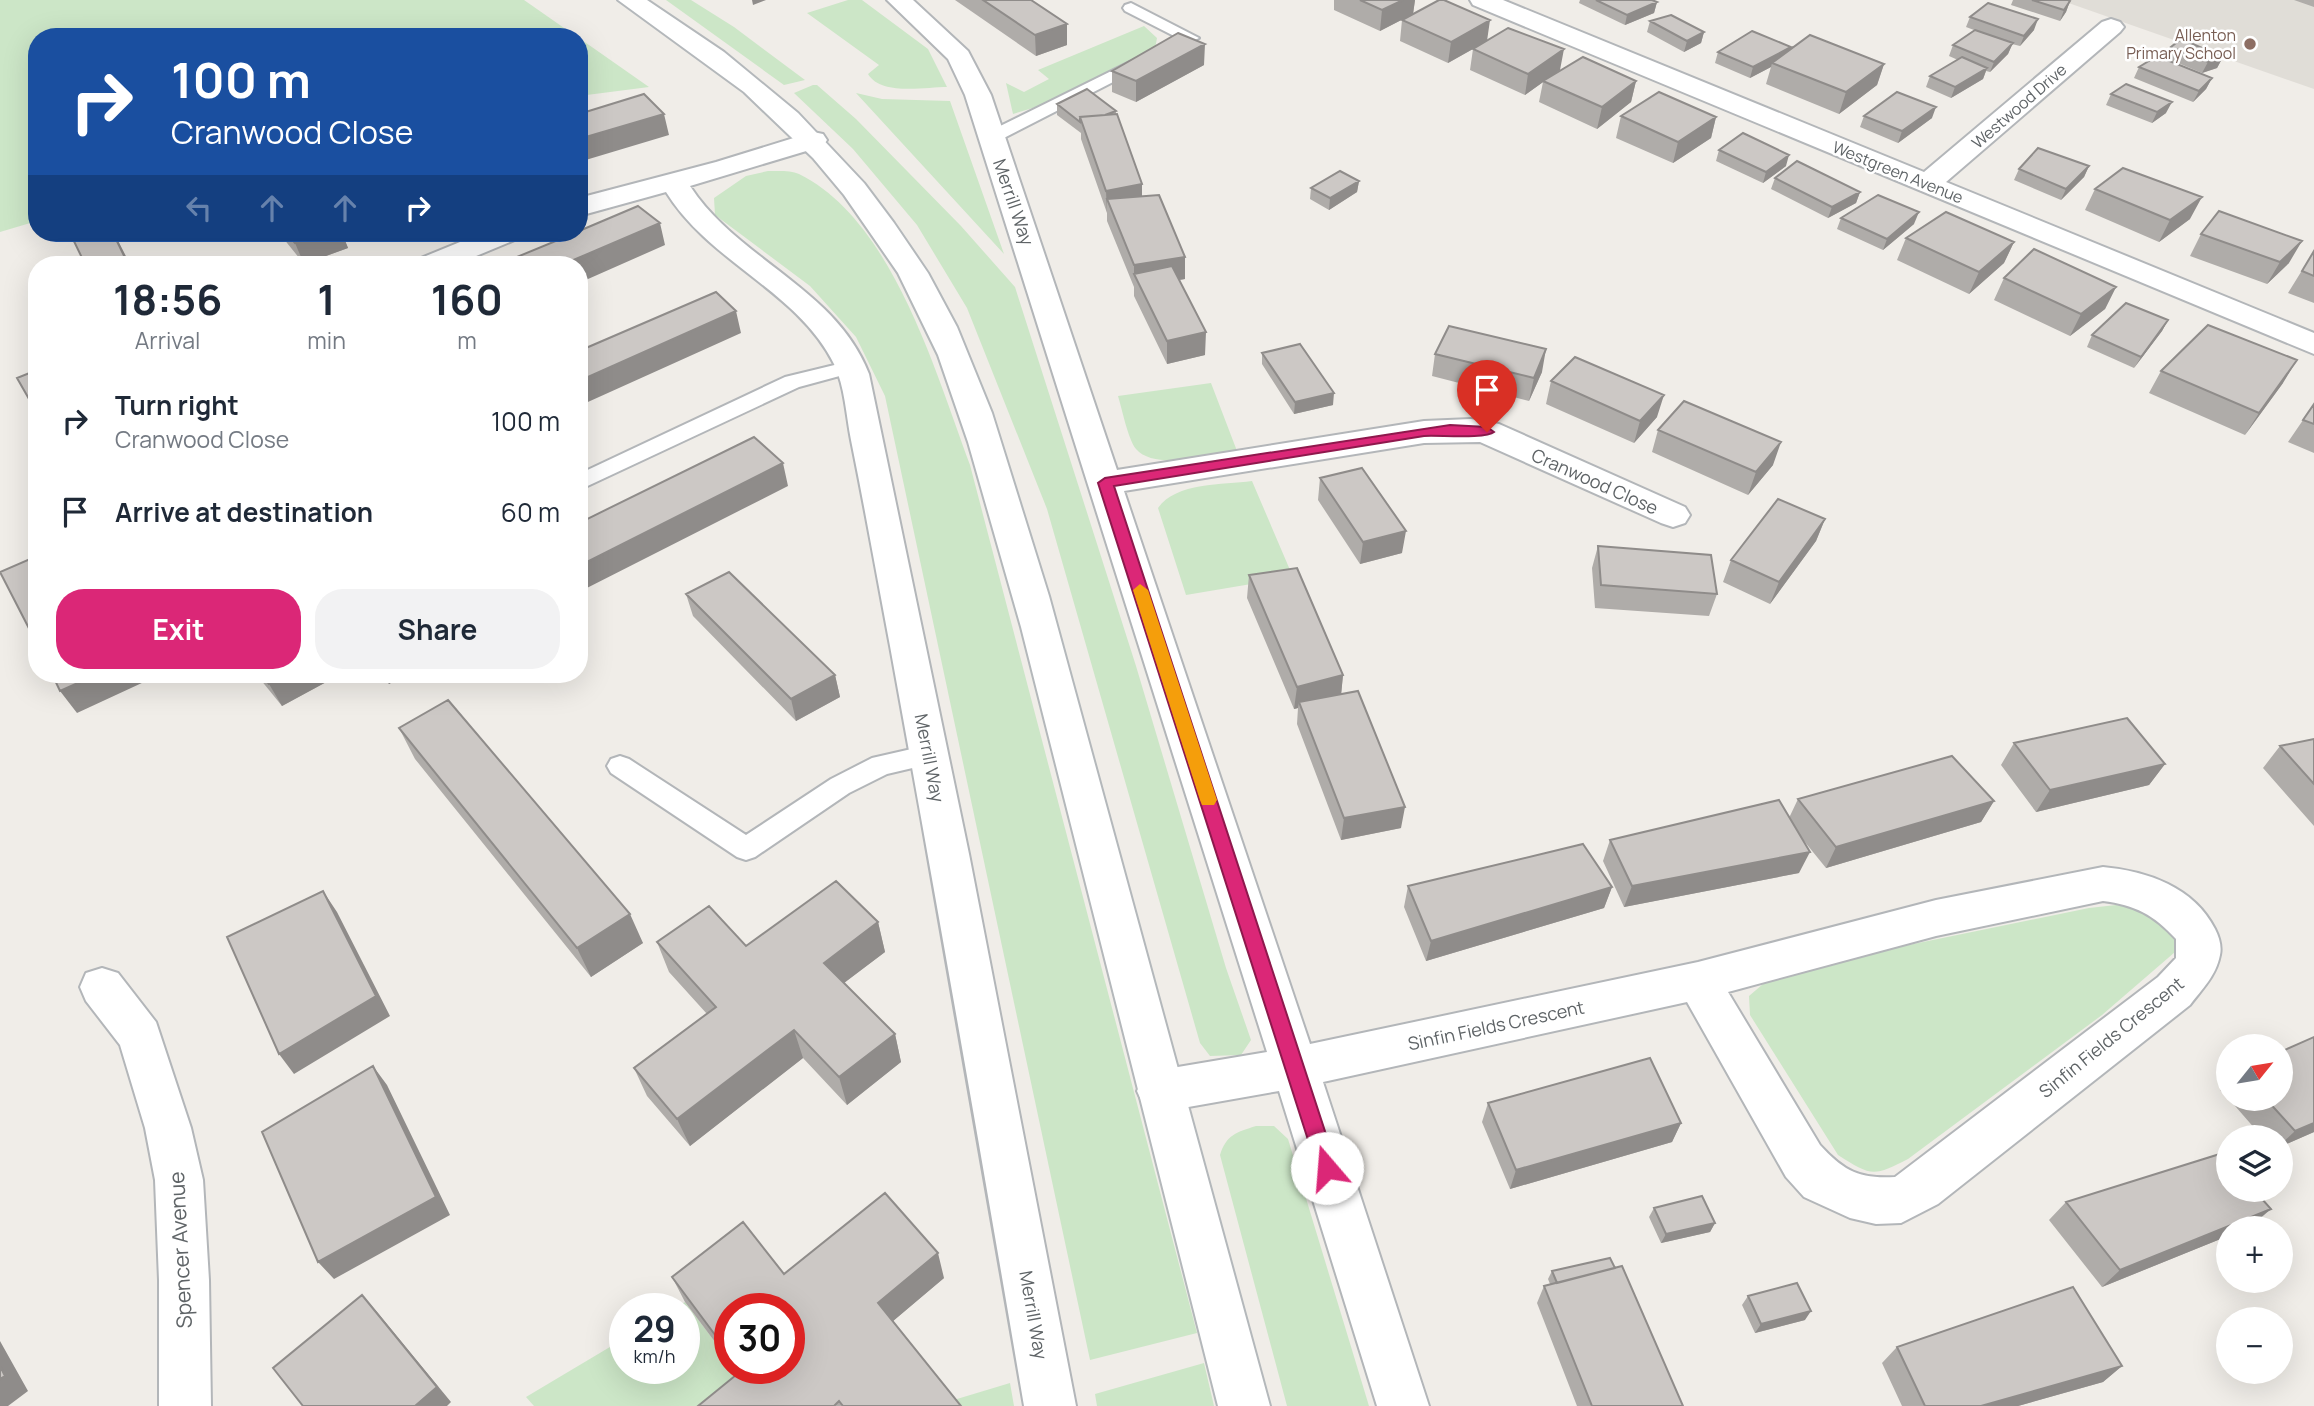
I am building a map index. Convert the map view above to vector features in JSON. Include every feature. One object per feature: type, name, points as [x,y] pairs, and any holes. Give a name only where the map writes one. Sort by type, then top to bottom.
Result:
[{"type":"street","points":[[631,0],[747,81],[813,140],[858,192],[916,278],[952,352],[981,427],[1034,604],[1244,1406]]},
{"type":"street","name":"Merrill Way","points":[[899,0],[959,56],[968,71],[992,137],[1403,1406]]},
{"type":"street","name":"Westgreen Avenue","points":[[1498,3],[2314,344]]},
{"type":"street","name":"Westwood Drive","points":[[1927,184],[2111,27]]},
{"type":"street","points":[[588,205],[726,168],[813,140]]},
{"type":"street","name":"Merrill Way","points":[[674,181],[684,203],[699,220],[794,295],[829,329],[851,367],[929,755],[1050,1406]]},
{"type":"street","points":[[451,256],[485,242]]},
{"type":"street","name":"Cranwood Close","points":[[1105,483],[1424,432],[1471,430],[1487,432],[1673,515]]},
{"type":"street","name":"Sinfin Fields Crescent","points":[[1295,1068],[1698,981],[1936,918],[2102,884],[2129,887],[2179,912],[2195,933],[2200,949],[2196,965],[2174,991],[1922,1188],[1901,1199],[1876,1201],[1850,1195],[1821,1181],[1803,1160],[1698,981]]},
{"type":"street","name":"Spencer Avenue","points":[[102,987],[140,1036],[168,1128],[179,1180],[184,1280],[185,1406]]},
{"type":"street","points":[[1160,1091],[1295,1068]]},
{"type":"lane","points":[[992,137],[1191,38],[1131,8]]},
{"type":"lane","points":[[588,479],[792,382],[851,367]]},
{"type":"lane","points":[[620,766],[746,849],[850,781],[881,765],[929,755]]},
{"type":"shaded area","name":"Allenton Primary School","points":[[2060,0],[2314,0],[2314,89]]},
{"type":"green space","points":[[0,0],[524,0],[564,28],[28,28],[28,224],[0,232]]},
{"type":"green space","points":[[666,0],[691,0],[734,27],[805,80],[784,85]]},
{"type":"green space","points":[[848,0],[862,0],[928,49],[947,87],[904,89],[874,81],[868,74],[879,65],[807,13]]},
{"type":"green space","points":[[1144,26],[1157,38],[1155,49],[1036,107],[1013,114],[1006,83],[1024,92],[1049,79],[1038,70]]},
{"type":"green space","points":[[588,44],[649,87],[588,95]]},
{"type":"green space","points":[[817,85],[856,119],[961,226],[1015,287],[1136,666],[1226,968],[1251,1040],[1241,1055],[1210,1056],[1200,1043],[1047,509],[967,308],[917,225],[853,149],[794,93]]},
{"type":"green space","points":[[856,93],[882,99],[950,101],[1004,254]]},
{"type":"green space","points":[[768,171],[799,174],[832,196],[861,226],[885,262],[907,303],[942,388],[970,465],[1197,1333],[1090,1360],[885,396],[856,337],[810,286],[715,215],[714,198],[746,176]]},
{"type":"green space","points":[[1211,383],[1237,451],[1169,460],[1145,456],[1136,449],[1118,396]]},
{"type":"green space","points":[[1252,481],[1293,577],[1186,595],[1158,508],[1176,493],[1188,489]]},
{"type":"green space","points":[[2116,905],[2144,910],[2176,935],[2175,952],[2102,1015],[1908,1159],[1887,1169],[1872,1172],[1865,1170],[1838,1155],[1750,1015],[1749,996],[1777,972],[2089,908]]},
{"type":"green space","points":[[1256,1126],[1274,1126],[1288,1139],[1369,1406],[1287,1406],[1220,1155],[1225,1143],[1233,1135]]},
{"type":"green space","points":[[700,1322],[714,1341],[714,1384],[746,1384],[753,1393],[738,1406],[534,1406],[526,1397],[609,1348],[609,1384],[700,1384]]},
{"type":"green space","points":[[1204,1363],[1214,1406],[1097,1406],[1095,1394]]},
{"type":"green space","points":[[1010,1383],[1014,1406],[950,1406],[947,1402]]},
{"type":"building","points":[[983,0],[1031,0],[1067,24],[1035,35]]},
{"type":"building","points":[[1360,0],[1403,0],[1382,10]]},
{"type":"building","points":[[1439,0],[1490,20],[1451,42],[1402,20]]},
{"type":"building","points":[[1596,0],[1652,0],[1657,2],[1627,15]]},
{"type":"building","points":[[2032,0],[2068,0],[2070,1],[2064,10]]},
{"type":"building","points":[[1988,3],[2038,19],[2024,36],[1970,17]]},
{"type":"building","points":[[1671,15],[1704,32],[1687,41],[1650,21]]},
{"type":"building","points":[[1508,28],[1564,49],[1528,74],[1473,49]]},
{"type":"building","points":[[1975,30],[2013,43],[1994,62],[1953,45]]},
{"type":"building","points":[[1752,31],[1791,47],[1753,67],[1718,52]]},
{"type":"building","points":[[1178,33],[1205,44],[1136,81],[1112,71]]},
{"type":"building","points":[[1810,35],[1884,64],[1846,92],[1772,63]]},
{"type":"building","points":[[2181,39],[2223,57],[2208,62],[2171,47]]},
{"type":"building","points":[[2157,56],[2212,78],[2199,91],[2139,67]]},
{"type":"building","points":[[1583,57],[1636,81],[1602,107],[1543,81]]},
{"type":"building","points":[[1962,57],[1987,68],[1955,87],[1930,76]]},
{"type":"building","points":[[2126,84],[2172,102],[2157,112],[2111,94]]},
{"type":"building","points":[[1087,89],[1116,111],[1105,115],[1080,117],[1080,122],[1057,104]]},
{"type":"building","points":[[1659,92],[1716,117],[1678,142],[1621,116]]},
{"type":"building","points":[[1897,92],[1936,107],[1902,131],[1864,116]]},
{"type":"building","points":[[644,94],[664,114],[588,136],[588,111]]},
{"type":"building","points":[[1117,114],[1142,184],[1106,191],[1080,117]]},
{"type":"building","points":[[1743,133],[1789,155],[1766,172],[1719,150]]},
{"type":"building","points":[[2038,148],[2089,166],[2066,189],[2019,169]]},
{"type":"building","points":[[1797,161],[1860,192],[1832,207],[1775,178]]},
{"type":"building","points":[[2123,168],[2202,197],[2170,220],[2095,189]]},
{"type":"building","points":[[1340,171],[1359,181],[1330,198],[1311,188]]},
{"type":"building","points":[[1159,195],[1185,257],[1134,265],[1107,199]]},
{"type":"building","points":[[1878,195],[1919,212],[1887,239],[1841,218]]},
{"type":"building","points":[[638,206],[660,223],[583,256],[519,256],[553,242],[588,242],[588,227]]},
{"type":"building","points":[[2219,211],[2302,241],[2280,262],[2201,234]]},
{"type":"building","points":[[1946,212],[2014,242],[1979,272],[1906,238]]},
{"type":"building","points":[[74,242],[117,242],[124,256],[81,256]]},
{"type":"building","points":[[2034,249],[2116,287],[2081,314],[2004,278]]},
{"type":"building","points":[[2314,251],[2314,276],[2302,271]]},
{"type":"building","points":[[1172,266],[1206,332],[1167,341],[1134,274]]},
{"type":"building","points":[[716,292],[736,311],[588,377],[588,347]]},
{"type":"building","points":[[2126,303],[2168,320],[2141,357],[2092,335]]},
{"type":"building","points":[[2208,325],[2297,360],[2259,413],[2161,371]]},
{"type":"building","points":[[1449,326],[1546,349],[1534,378],[1435,354]]},
{"type":"building","points":[[1300,344],[1334,393],[1295,402],[1262,353]]},
{"type":"building","points":[[1575,357],[1664,395],[1640,421],[1551,381]]},
{"type":"building","points":[[28,374],[28,397],[17,378]]},
{"type":"building","points":[[1684,401],[1781,442],[1756,472],[1658,430]]},
{"type":"building","points":[[2314,404],[2314,424],[2303,420]]},
{"type":"building","points":[[754,437],[783,463],[588,561],[588,519]]},
{"type":"building","points":[[1362,468],[1406,531],[1363,542],[1320,478]]},
{"type":"building","points":[[1778,499],[1825,519],[1779,582],[1731,560]]},
{"type":"building","points":[[1598,546],[1711,555],[1717,594],[1601,585]]},
{"type":"building","points":[[28,560],[28,626],[0,572]]},
{"type":"building","points":[[1297,568],[1343,675],[1297,687],[1249,575]]},
{"type":"building","points":[[729,572],[835,675],[791,699],[686,594]]},
{"type":"building","points":[[56,683],[78,683],[60,691]]},
{"type":"building","points":[[1358,691],[1405,807],[1344,818],[1299,702]]},
{"type":"building","points":[[448,700],[630,914],[577,948],[399,728]]},
{"type":"building","points":[[2127,718],[2165,764],[2050,790],[2014,743]]},
{"type":"building","points":[[2314,739],[2314,784],[2280,746]]},
{"type":"building","points":[[1952,756],[1994,801],[1836,847],[1798,799]]},
{"type":"building","points":[[1779,800],[1810,852],[1632,886],[1610,840]]},
{"type":"building","points":[[1583,844],[1612,887],[1431,941],[1408,886]]},
{"type":"building","points":[[836,881],[878,922],[824,963],[895,1034],[839,1077],[794,1030],[677,1119],[634,1068],[716,1007],[657,942],[709,906],[746,946]]},
{"type":"building","points":[[323,891],[376,996],[279,1054],[227,937]]},
{"type":"building","points":[[2314,1037],[2314,1123],[2295,1131],[2293,1125],[2290,1125],[2277,1111],[2293,1111],[2293,1046]]},
{"type":"building","points":[[1650,1058],[1681,1123],[1516,1170],[1488,1103]]},
{"type":"building","points":[[373,1066],[436,1197],[318,1262],[262,1132]]},
{"type":"building","points":[[2216,1155],[2216,1202],[2265,1202],[2271,1209],[2254,1216],[2216,1216],[2216,1231],[2120,1270],[2066,1202]]},
{"type":"building","points":[[885,1193],[938,1253],[878,1303],[961,1406],[843,1406],[839,1401],[834,1406],[698,1406],[725,1384],[805,1384],[805,1293],[714,1293],[714,1333],[700,1315],[700,1293],[684,1293],[672,1277],[743,1222],[784,1274]]},
{"type":"building","points":[[1702,1196],[1715,1223],[1666,1234],[1654,1208]]},
{"type":"building","points":[[1610,1258],[1615,1268],[1557,1283],[1552,1271]]},
{"type":"building","points":[[1622,1266],[1683,1406],[1592,1406],[1544,1286]]},
{"type":"building","points":[[1797,1283],[1811,1311],[1761,1324],[1748,1296]]},
{"type":"building","points":[[2073,1287],[2122,1366],[1981,1406],[1925,1406],[1897,1347]]},
{"type":"building","points":[[362,1295],[437,1387],[415,1406],[303,1406],[273,1368]]},
{"type":"building","points":[[0,1366],[5,1376],[0,1379]]},
{"type":"slow traffic","points":[[1140,590],[1208,800]]},
{"type":"place","name":"Allenton Primary School","points":[[2250,44]]},
{"type":"route","points":[[1327,1168],[1105,483],[1424,432],[1450,429],[1487,432]]}]
